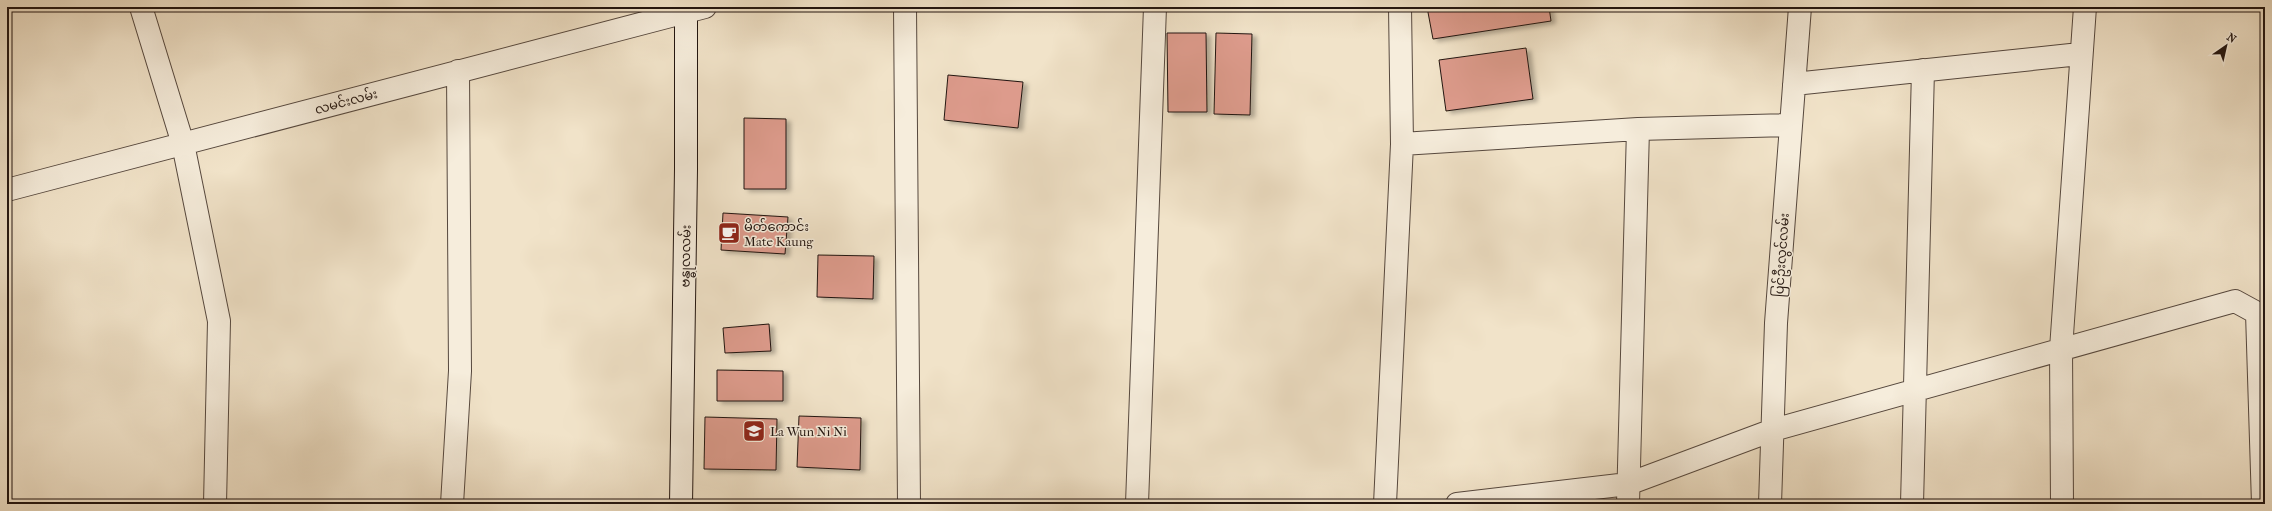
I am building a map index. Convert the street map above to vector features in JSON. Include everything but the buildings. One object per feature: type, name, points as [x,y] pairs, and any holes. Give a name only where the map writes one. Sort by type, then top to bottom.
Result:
[{"type":"street","points":[[141,7],[183,144],[219,321],[215,504]]},
{"type":"street","points":[[905,7],[909,504]]},
{"type":"street","points":[[1137,504],[1155,7]]},
{"type":"street","points":[[1385,504],[1402,144],[1400,7]]},
{"type":"street","name":"ပြင်ဦးလွင်လမ်း","points":[[1770,504],[1776,323],[1800,7]]},
{"type":"street","points":[[2062,504],[2061,349],[2080,54],[2085,7]]},
{"type":"street","name":"လမင်းလမ်း","points":[[7,190],[692,9]]},
{"type":"street","name":"ဗန္ဓုလလမ်း","points":[[681,504],[686,169],[692,9]]},
{"type":"street","points":[[1794,84],[2080,54]]},
{"type":"street","points":[[1912,504],[1923,70]]},
{"type":"street","points":[[452,504],[460,372],[458,71]]},
{"type":"street","points":[[1402,144],[1638,129],[1791,125]]},
{"type":"street","points":[[1628,494],[1638,129]]},
{"type":"street","points":[[1457,504],[1628,494],[1773,430],[2235,301],[2257,313],[2263,504]]},
{"type":"place","name":"မိတ်ကောင်း Mate Kaung","points":[[729,233]]},
{"type":"place","name":"La Wun Ni Ni","points":[[754,431]]}]
